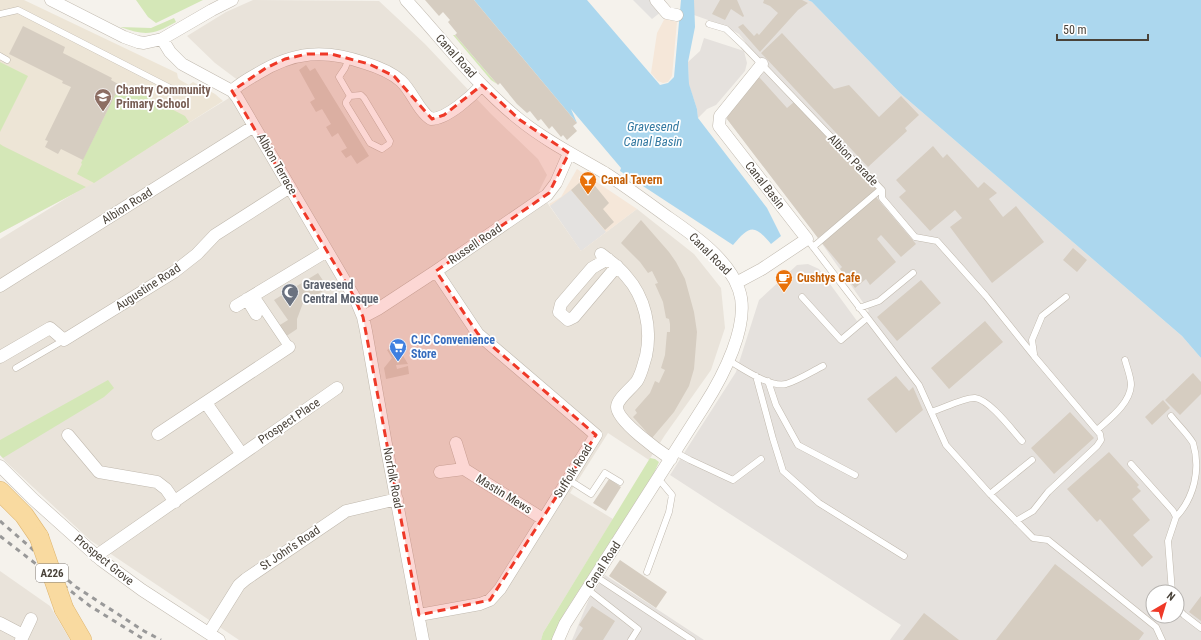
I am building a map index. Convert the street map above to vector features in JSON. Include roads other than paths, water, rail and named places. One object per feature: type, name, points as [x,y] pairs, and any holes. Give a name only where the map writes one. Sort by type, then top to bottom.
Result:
[{"type":"main road","name":"A226","points":[[0,491],[24,515],[39,537],[64,609],[82,640]]},
{"type":"street","points":[[56,1],[131,40],[144,43],[162,39],[232,0]]},
{"type":"street","name":"Canal Road","points":[[406,0],[482,85],[520,120],[547,140],[606,174],[698,239],[723,263],[736,283],[741,296],[741,315],[736,338],[728,360],[708,400],[595,576],[565,624],[558,640]]},
{"type":"street","points":[[656,0],[667,13],[677,15]]},
{"type":"street","name":"Albion Terrace","points":[[162,39],[170,52],[182,64],[232,91],[237,97],[353,295],[363,317]]},
{"type":"street","points":[[232,91],[266,68],[290,58],[317,53],[349,58],[385,71],[397,78],[410,92],[425,114],[432,119],[444,115],[482,85]]},
{"type":"street","name":"Canal Basin","points":[[762,64],[720,116],[719,126],[810,243]]},
{"type":"street","name":"Albion Road","points":[[0,286],[254,126]]},
{"type":"street","name":"Russell Road","points":[[363,317],[378,309],[436,271],[549,193],[556,183],[569,153]]},
{"type":"street","name":"Augustine Road","points":[[64,340],[174,272],[197,254],[215,235],[290,187]]},
{"type":"street","points":[[736,283],[810,243]]},
{"type":"street","points":[[236,306],[327,252]]},
{"type":"street","points":[[609,260],[574,316],[568,320],[564,318],[560,312],[561,304],[596,264],[609,260]]},
{"type":"street","points":[[609,260],[628,277],[639,296],[645,311],[648,334],[648,344],[643,369],[636,383],[618,402],[618,412],[621,417],[644,440],[673,455]]},
{"type":"street","name":"Suffolk Road","points":[[419,615],[480,604],[490,600],[500,589],[596,435],[478,334],[436,271]]},
{"type":"street","points":[[250,297],[256,314]]},
{"type":"street","points":[[158,434],[289,348],[250,297]]},
{"type":"street","name":"Norfolk Road","points":[[363,317],[423,640]]},
{"type":"street","points":[[0,357],[50,328],[64,340]]},
{"type":"street","name":"Prospect Place","points":[[96,556],[175,502],[241,453],[337,388]]},
{"type":"street","points":[[206,403],[241,453]]},
{"type":"street","points":[[68,435],[99,472],[157,482],[166,489],[175,502]]},
{"type":"street","points":[[440,472],[464,469],[456,443]]},
{"type":"street","name":"Prospect Grove","points":[[0,466],[28,494],[96,556],[142,590],[219,640]]},
{"type":"street","name":"Mastin Mews","points":[[464,469],[543,519]]},
{"type":"street","name":"St John's Road","points":[[209,633],[239,585],[248,577],[346,511],[397,499]]},
{"type":"street","points":[[0,623],[22,638],[31,619]]},
{"type":"lane","points":[[0,14],[18,10],[178,92]]},
{"type":"lane","name":"Albion Parade","points":[[709,24],[726,29],[762,64],[881,189],[882,198],[915,237],[937,241],[986,296],[1034,356],[1097,430]]},
{"type":"lane","points":[[0,56],[7,60]]},
{"type":"lane","points":[[349,58],[339,77],[350,96]]},
{"type":"lane","points":[[350,96],[363,96],[390,141],[390,144],[381,149],[370,143],[346,104],[350,96]]},
{"type":"lane","points":[[881,189],[810,243],[919,385],[946,445],[990,494],[1034,538],[1048,540],[1156,627],[1162,640]]},
{"type":"lane","points":[[859,308],[879,301],[913,273]]},
{"type":"lane","points":[[802,297],[841,340],[867,318]]},
{"type":"lane","points":[[1034,356],[1032,340],[1042,316],[1066,297]]},
{"type":"lane","points":[[16,368],[64,340]]},
{"type":"lane","points":[[728,360],[756,376],[777,384],[785,384],[823,366]]},
{"type":"lane","points":[[1016,521],[1033,511],[1048,492],[1097,446],[1101,440],[1100,434],[1097,430],[1116,412],[1130,393],[1131,384],[1125,360]]},
{"type":"lane","points":[[756,376],[783,471],[819,503],[904,556]]},
{"type":"lane","points":[[768,381],[776,405],[798,445],[856,475]]},
{"type":"lane","points":[[931,412],[975,398],[988,403],[1022,441]]},
{"type":"lane","points":[[1170,416],[1193,442],[1197,452],[1199,467],[1194,491],[1183,509],[1176,517],[1168,541],[1171,584]]},
{"type":"lane","points":[[673,455],[690,460],[733,480],[761,459]]},
{"type":"lane","points":[[990,494],[1032,460]]},
{"type":"lane","points":[[1131,464],[1173,511],[1176,517]]},
{"type":"lane","points":[[569,480],[591,494],[605,473],[620,482]]},
{"type":"lane","points":[[647,572],[669,512],[672,495],[658,479]]},
{"type":"lane","points":[[595,576],[692,640]]},
{"type":"lane","points":[[587,590],[638,629],[631,640]]},
{"type":"lane","points":[[1185,617],[1201,628]]},
{"type":"water","name":"Gravesend Canal Basin","points":[[474,0],[587,0],[660,85],[668,83],[674,77],[681,0],[694,0],[695,27],[688,62],[689,84],[697,109],[698,118],[767,208],[781,236],[771,244],[756,230],[752,230],[744,234],[733,245],[620,171],[621,168],[571,109],[577,123]]},
{"type":"water","points":[[808,0],[1201,0],[1201,358],[1182,336],[900,93],[812,2]]},
{"type":"railway","points":[[0,521],[76,587],[144,631],[161,640]]},
{"type":"railway","points":[[0,536],[90,606],[145,640]]},
{"type":"place","name":"Chantry Community Primary School","points":[[103,112]]},
{"type":"place","name":"Canal Tavern","points":[[588,195]]},
{"type":"place","name":"Cushtys Cafe","points":[[784,293]]},
{"type":"place","name":"Gravesend Central Mosque","points":[[290,307]]},
{"type":"place","name":"CJC Convenience Store","points":[[398,362]]}]
